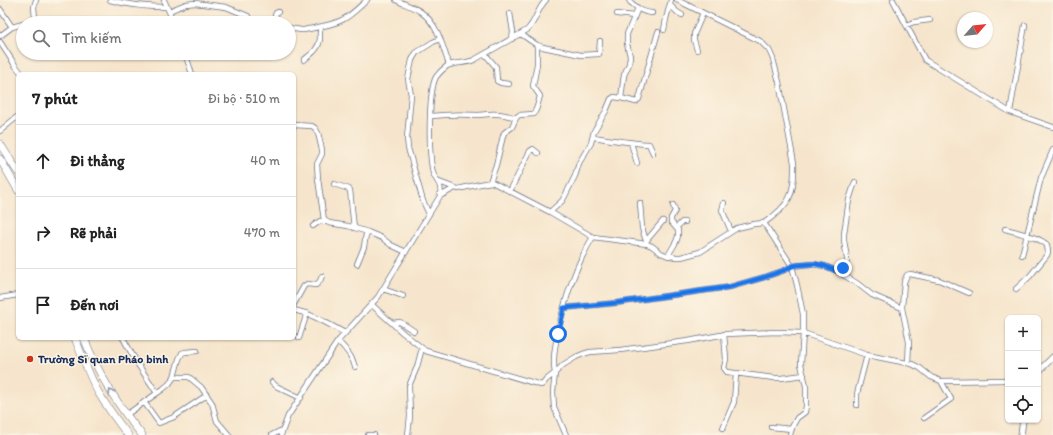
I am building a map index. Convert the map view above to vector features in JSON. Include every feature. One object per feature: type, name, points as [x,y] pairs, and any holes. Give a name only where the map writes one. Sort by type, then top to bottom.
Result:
[{"type":"main road","points":[[0,144],[16,169]]},
{"type":"main road","points":[[0,159],[16,187]]},
{"type":"main road","points":[[76,340],[98,392],[128,435]]},
{"type":"main road","points":[[85,340],[103,379],[142,435]]},
{"type":"street","points":[[36,0],[34,4],[36,16]]},
{"type":"street","points":[[110,0],[121,3],[168,9],[195,3],[226,7],[248,16]]},
{"type":"street","points":[[164,0],[171,16]]},
{"type":"street","points":[[296,29],[304,30],[332,24],[346,18],[367,0]]},
{"type":"street","points":[[396,0],[420,11],[432,24],[440,39],[449,65]]},
{"type":"street","points":[[272,435],[282,433],[288,416],[338,341],[372,305],[440,196],[441,188],[432,170],[430,152],[432,93],[434,82],[437,77],[449,65],[470,62],[527,30],[533,25],[539,10],[546,0]]},
{"type":"street","points":[[630,0],[630,2],[638,8],[645,12],[652,13]]},
{"type":"street","points":[[439,182],[460,189],[490,182],[550,212],[593,237],[646,242],[661,253],[676,257],[700,252],[737,228],[764,223],[778,213],[790,198],[793,189],[794,164],[779,82],[769,50],[760,41],[678,0]]},
{"type":"street","points":[[893,0],[924,60],[1010,112],[1053,127]]},
{"type":"street","points":[[670,2],[677,12],[682,15]]},
{"type":"street","points":[[664,30],[670,2]]},
{"type":"street","points":[[621,98],[624,75],[629,64],[630,56],[627,44],[627,34],[638,8]]},
{"type":"street","points":[[0,9],[12,27]]},
{"type":"street","points":[[276,16],[278,12]]},
{"type":"street","points":[[510,13],[513,32],[512,39]]},
{"type":"street","points":[[697,50],[694,34],[703,13]]},
{"type":"street","points":[[616,14],[634,16]]},
{"type":"street","points":[[906,25],[914,22],[930,20]]},
{"type":"street","points":[[1010,112],[1025,25]]},
{"type":"street","points":[[0,36],[12,27],[16,26]]},
{"type":"street","points":[[304,60],[313,52],[319,43],[321,26]]},
{"type":"street","points":[[550,212],[562,201],[565,196],[575,176],[579,163],[594,137],[596,128],[611,99],[613,97],[635,102],[638,101],[658,32]]},
{"type":"street","points":[[521,34],[537,45],[581,55],[599,54],[600,41]]},
{"type":"street","points":[[429,214],[408,148],[407,138],[410,95],[408,79],[412,60],[416,53],[440,39]]},
{"type":"street","points":[[0,42],[20,72]]},
{"type":"street","points":[[490,182],[504,133],[512,127],[516,118],[520,114],[534,114],[539,102],[540,96],[533,86],[537,64],[537,45]]},
{"type":"street","points":[[485,54],[496,67],[497,81],[509,84]]},
{"type":"street","points":[[188,60],[191,72]]},
{"type":"street","points":[[431,116],[444,114],[479,115],[496,113],[516,118]]},
{"type":"street","points":[[0,131],[16,118]]},
{"type":"street","points":[[296,125],[312,126],[318,133],[322,150],[317,164],[318,179],[324,220],[326,222]]},
{"type":"street","points":[[594,137],[631,143],[649,144],[653,153]]},
{"type":"street","points":[[631,143],[637,163]]},
{"type":"street","points":[[510,191],[530,151],[533,150],[538,153]]},
{"type":"street","points":[[1022,255],[1041,178],[1053,150]]},
{"type":"street","points":[[841,270],[847,259],[844,240],[845,227],[849,200],[855,182]]},
{"type":"street","points":[[334,184],[350,190],[354,228]]},
{"type":"street","points":[[440,196],[455,188]]},
{"type":"street","points":[[724,202],[722,210],[731,231]]},
{"type":"street","points":[[640,203],[642,228],[646,242]]},
{"type":"street","points":[[668,256],[677,240],[678,230],[671,222],[671,218],[675,211],[673,206]]},
{"type":"street","points":[[313,226],[320,221],[354,228],[382,238],[391,245],[406,252]]},
{"type":"street","points":[[646,242],[663,221]]},
{"type":"street","points":[[676,228],[682,222],[685,222]]},
{"type":"street","points":[[764,223],[792,266],[803,314],[801,364],[806,386],[805,411],[798,417],[790,435]]},
{"type":"street","points":[[1005,229],[1027,235],[1048,245],[1048,252],[1030,276],[1016,289]]},
{"type":"street","points":[[356,264],[364,247],[366,234],[370,233]]},
{"type":"street","points":[[566,435],[554,407],[554,351],[564,308],[576,270],[593,237]]},
{"type":"street","points":[[564,308],[616,303],[730,287],[765,277],[792,266],[816,264],[841,270],[872,295],[902,308]]},
{"type":"street","points":[[908,363],[910,342],[902,308],[905,279],[907,275],[909,274],[939,280],[969,293]]},
{"type":"street","points":[[296,300],[304,286],[307,284],[316,285],[322,276]]},
{"type":"street","points":[[383,289],[403,296]]},
{"type":"street","points":[[0,298],[16,295]]},
{"type":"street","points":[[372,305],[426,351],[541,385],[563,365],[582,354],[688,341],[724,334],[778,332],[803,333],[867,355],[912,364],[931,377],[941,381],[1005,380]]},
{"type":"street","points":[[296,310],[308,313],[345,333]]},
{"type":"street","points":[[299,338],[308,313]]},
{"type":"street","points":[[392,322],[400,322],[414,331]]},
{"type":"street","points":[[724,334],[726,360],[725,369],[727,372],[774,378],[804,375]]},
{"type":"street","points":[[124,340],[157,393]]},
{"type":"street","points":[[338,341],[347,351],[355,367]]},
{"type":"street","points":[[408,435],[410,416],[408,386],[417,367],[422,348]]},
{"type":"street","points":[[126,414],[170,384],[174,377],[182,353],[197,351]]},
{"type":"street","points":[[857,405],[857,394],[867,355]]},
{"type":"street","points":[[1041,369],[1053,357]]},
{"type":"street","points":[[723,428],[734,402],[736,374]]},
{"type":"street","points":[[174,377],[189,377],[201,387],[212,403],[217,421],[229,435]]},
{"type":"street","points":[[924,418],[951,399],[941,381]]},
{"type":"street","points":[[272,382],[276,386],[300,398]]},
{"type":"street","points":[[144,402],[159,423],[174,417],[207,395]]},
{"type":"street","points":[[1021,435],[1023,423]]},
{"type":"street","points":[[771,427],[792,429]]},
{"type":"street","points":[[368,435],[374,435]]},
{"type":"place","name":"Trường Sĩ quan Pháo binh","points":[[30,359]]},
{"type":"route","points":[[558,334],[564,308],[616,303],[730,287],[750,282],[798,265],[816,264],[839,272],[843,268]]}]
